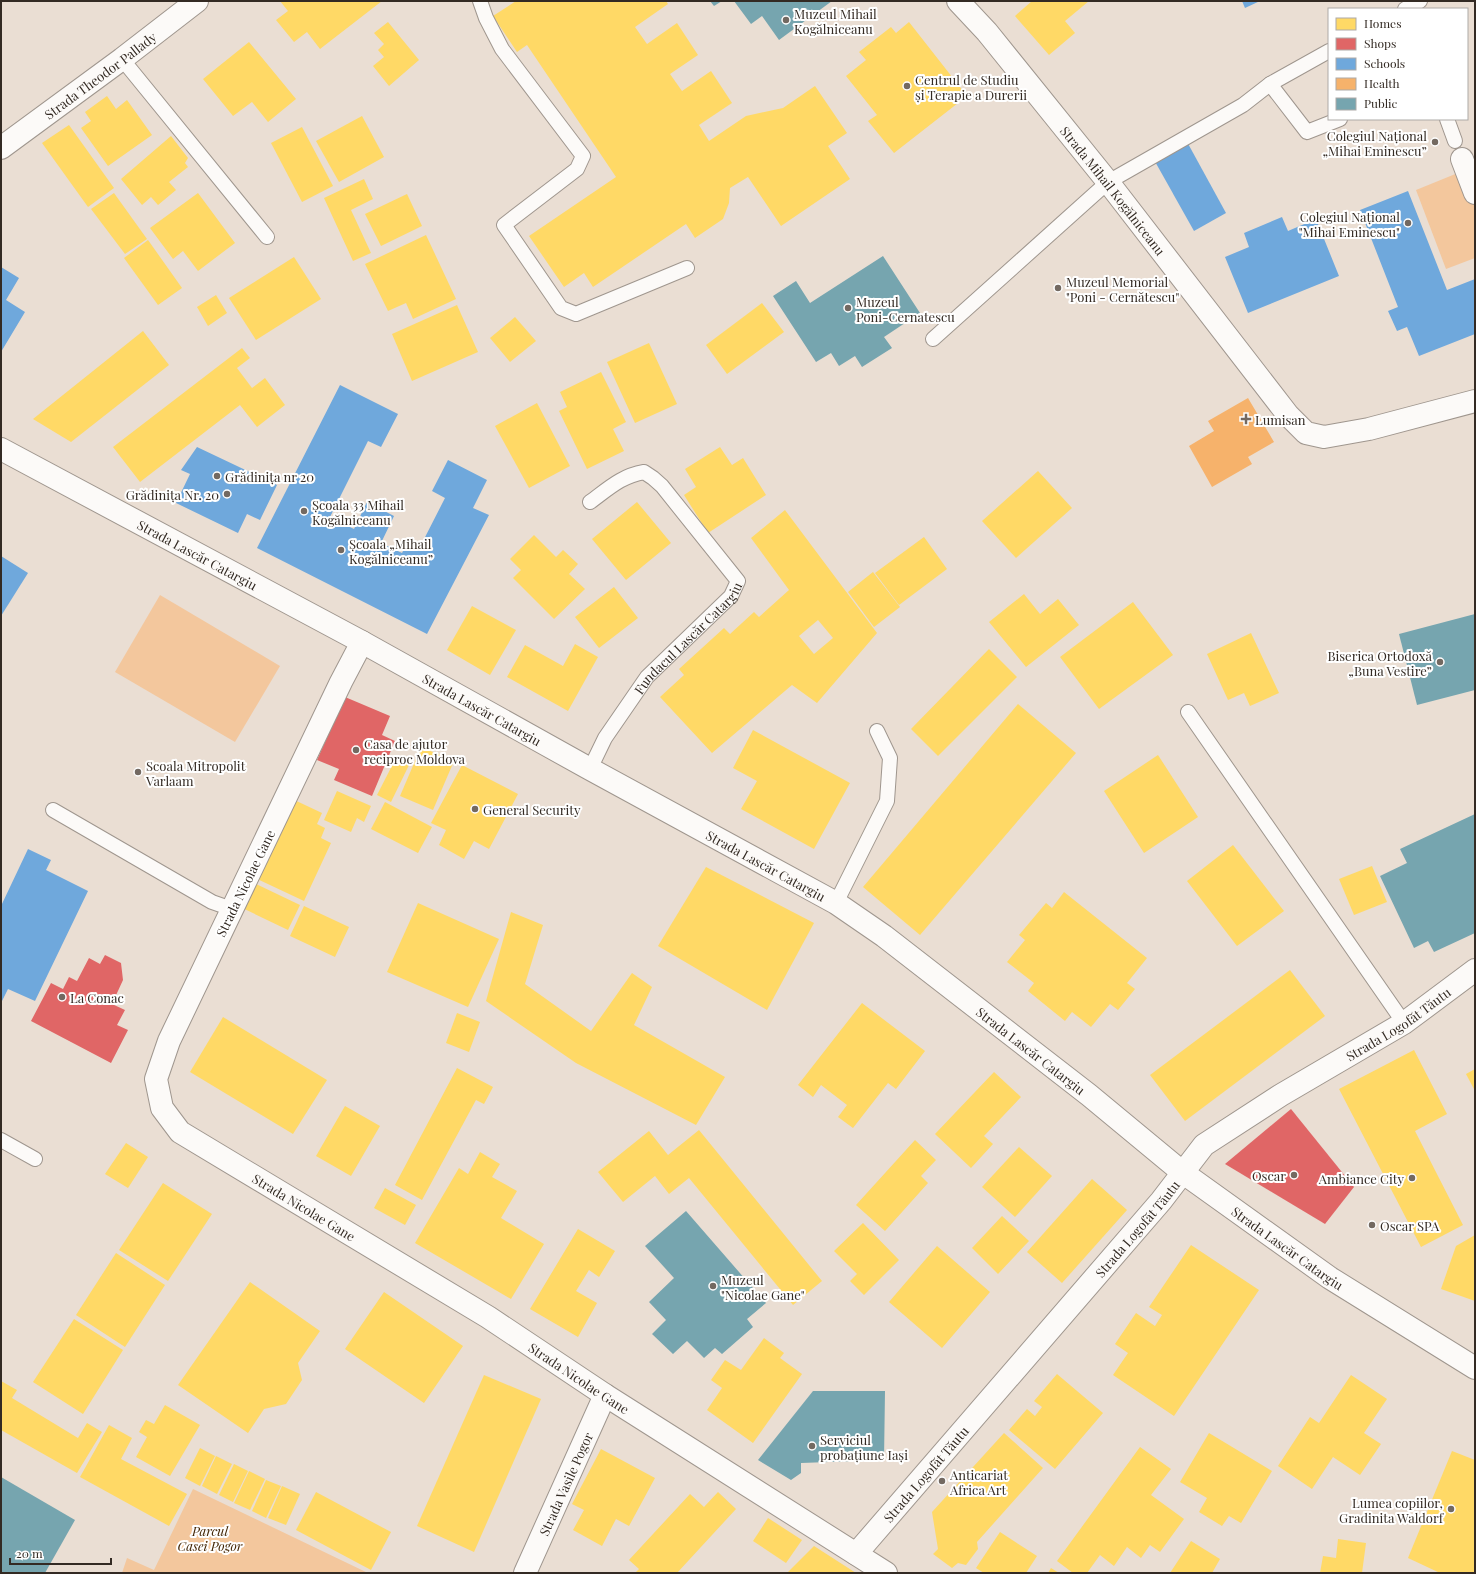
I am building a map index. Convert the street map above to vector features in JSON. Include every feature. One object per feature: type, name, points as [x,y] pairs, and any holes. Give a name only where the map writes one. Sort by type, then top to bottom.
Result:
[{"type":"street","name":"Strada Theodor Pallady","points":[[1,148],[122,59],[197,1]]},
{"type":"street","name":"Strada Mihail Kogălniceanu","points":[[958,1],[987,32],[1108,182],[1288,415],[1306,434],[1324,437],[1369,429],[1475,401]]},
{"type":"street","points":[[1459,150],[1475,193]]},
{"type":"street","name":"Strada Lascăr Catargiu","points":[[1,449],[362,642],[590,770],[836,903],[884,936],[1089,1094],[1182,1172],[1330,1278],[1475,1368]]},
{"type":"street","name":"Strada Nicolae Gane","points":[[362,642],[341,682],[169,1040],[156,1079],[162,1108],[180,1132],[488,1317],[605,1395],[886,1573]]},
{"type":"street","name":"Strada Logofăt Tăutu","points":[[856,1554],[1162,1201],[1182,1172],[1204,1145],[1281,1095],[1404,1023],[1475,970]]},
{"type":"street","name":"Strada Vasile Pogor","points":[[525,1573],[605,1395]]},
{"type":"lane","points":[[480,1],[486,18],[502,49],[583,156],[577,169],[504,225],[561,308],[576,314],[687,268]]},
{"type":"lane","points":[[1407,8],[1420,1]]},
{"type":"lane","points":[[933,339],[1108,182],[1243,105],[1270,84],[1328,53]]},
{"type":"lane","points":[[122,59],[267,237]]},
{"type":"lane","points":[[1270,84],[1307,132],[1337,120]]},
{"type":"lane","points":[[1447,120],[1459,150]]},
{"type":"lane","name":"Fundacul Lascăr Catargiu","points":[[590,502],[620,479],[631,474],[644,472],[662,486],[738,581],[731,596],[647,678],[605,738],[590,770]]},
{"type":"lane","points":[[1188,712],[1404,1023]]},
{"type":"lane","points":[[836,903],[887,801],[890,758],[877,731]]},
{"type":"lane","points":[[53,810],[212,902],[232,910]]},
{"type":"lane","points":[[1,1140],[35,1159]]},
{"type":"green space","points":[[1475,166],[1475,258],[1446,269],[1416,190]]},
{"type":"green space","points":[[160,595],[280,666],[235,742],[115,672]]},
{"type":"green space","name":"Parcul Casei Pogor","points":[[193,1489],[368,1573],[122,1573],[127,1558],[154,1570]]},
{"type":"building: Homes","points":[[280,1],[382,1],[320,49],[307,32],[294,42],[276,20],[288,11]]},
{"type":"building: Homes","points":[[516,1],[666,1],[668,4],[635,27],[647,44],[677,23],[698,55],[670,74],[682,91],[711,71],[732,103],[699,125],[709,141],[746,116],[783,108],[815,86],[847,133],[828,146],[850,179],[781,226],[748,177],[730,188],[729,203],[723,219],[695,238],[686,224],[593,287],[584,273],[564,287],[529,236],[616,177],[527,45],[517,52],[493,16]]},
{"type":"building: Homes","points":[[1032,1],[1089,1],[1065,21],[1075,33],[1049,55],[1015,16]]},
{"type":"building: Homes","points":[[388,22],[419,60],[389,86],[373,66],[384,57],[378,50],[384,44],[374,33]]},
{"type":"building: Homes","name":"Centrul de Studiu și Terapie a Durerii","points":[[909,22],[967,96],[894,153],[868,121],[877,115],[846,76],[866,60],[859,52],[891,27],[896,33]]},
{"type":"building: Homes","points":[[249,42],[296,99],[268,122],[252,102],[233,116],[203,79]]},
{"type":"building: Homes","points":[[107,96],[116,109],[127,100],[152,135],[108,166],[81,128],[91,121],[85,112]]},
{"type":"building: Homes","points":[[362,116],[384,157],[339,182],[316,141]]},
{"type":"building: Homes","points":[[69,125],[114,188],[88,207],[42,143]]},
{"type":"building: Homes","points":[[302,127],[333,186],[302,202],[271,143]]},
{"type":"building: Homes","points":[[171,136],[188,158],[185,163],[188,167],[169,182],[176,190],[158,205],[151,197],[142,205],[121,179]]},
{"type":"building: Homes","points":[[364,179],[373,199],[351,210],[371,253],[353,261],[324,198]]},
{"type":"building: Homes","points":[[114,193],[147,239],[125,254],[91,209]]},
{"type":"building: Homes","points":[[198,193],[235,243],[198,271],[183,251],[173,259],[150,228]]},
{"type":"building: Homes","points":[[407,194],[422,226],[381,246],[365,214]]},
{"type":"building: Homes","points":[[426,235],[456,299],[413,319],[406,303],[388,311],[365,264]]},
{"type":"building: Homes","points":[[148,240],[182,288],[158,305],[124,258]]},
{"type":"building: Homes","points":[[294,257],[321,299],[256,340],[229,298]]},
{"type":"building: Homes","points":[[216,295],[227,313],[208,326],[197,307]]},
{"type":"building: Homes","points":[[762,303],[784,332],[727,374],[706,345]]},
{"type":"building: Homes","points":[[457,305],[478,352],[412,381],[392,334]]},
{"type":"building: Homes","points":[[515,317],[536,341],[510,362],[490,338]]},
{"type":"building: Homes","points":[[143,331],[169,365],[71,442],[33,419]]},
{"type":"building: Homes","points":[[649,343],[677,404],[635,423],[607,362]]},
{"type":"building: Homes","points":[[242,348],[250,358],[237,368],[252,388],[265,378],[285,405],[257,427],[240,405],[140,482],[113,447]]},
{"type":"building: Homes","points":[[601,372],[626,422],[613,429],[624,451],[587,469],[559,411],[567,407],[560,392]]},
{"type":"building: Homes","points":[[537,403],[570,466],[529,488],[495,426]]},
{"type":"building: Homes","points":[[720,447],[732,465],[743,458],[766,495],[708,533],[684,495],[696,487],[685,469]]},
{"type":"building: Homes","points":[[1038,471],[1072,508],[1016,558],[982,521]]},
{"type":"building: Homes","points":[[637,502],[671,543],[626,580],[592,539]]},
{"type":"building: Homes","points":[[785,510],[877,633],[817,703],[792,685],[712,753],[660,697],[684,675],[679,669],[724,628],[730,634],[754,612],[759,617],[789,590],[751,538]],"holes":[[[818,620],[833,638],[814,654],[799,636]]]},
{"type":"building: Homes","points":[[534,535],[556,557],[563,550],[578,564],[569,574],[585,589],[554,619],[513,578],[521,570],[510,559]]},
{"type":"building: Homes","points":[[924,537],[947,569],[899,605],[875,573]]},
{"type":"building: Homes","points":[[873,572],[900,607],[874,627],[848,592]]},
{"type":"building: Homes","points":[[614,587],[638,618],[599,648],[575,617]]},
{"type":"building: Homes","points":[[1024,594],[1040,614],[1058,599],[1079,625],[1026,667],[989,622]]},
{"type":"building: Homes","points":[[1133,602],[1173,655],[1099,709],[1060,657]]},
{"type":"building: Homes","points":[[472,606],[516,630],[490,675],[447,650]]},
{"type":"building: Homes","points":[[1251,633],[1279,693],[1250,706],[1244,693],[1228,700],[1207,654]]},
{"type":"building: Homes","points":[[575,644],[598,657],[568,711],[507,677],[525,645],[563,666]]},
{"type":"building: Homes","points":[[989,649],[1017,677],[938,756],[911,729]]},
{"type":"building: Homes","points":[[1018,704],[1076,753],[920,935],[863,887]]},
{"type":"building: Homes","points":[[753,730],[850,783],[814,849],[741,809],[757,781],[733,768]]},
{"type":"building: Homes","points":[[421,747],[454,761],[433,810],[400,796]]},
{"type":"building: Homes","points":[[1158,755],[1198,817],[1144,853],[1104,791]]},
{"type":"building: Homes","points":[[397,756],[410,763],[391,802],[377,795]]},
{"type":"building: Homes","name":"General Security","points":[[462,765],[518,794],[489,849],[474,841],[464,859],[439,845],[446,830],[431,823]]},
{"type":"building: Homes","points":[[337,791],[371,806],[364,822],[357,818],[351,832],[324,820]]},
{"type":"building: Homes","points":[[288,797],[322,813],[317,824],[325,828],[321,838],[331,843],[304,901],[251,876]]},
{"type":"building: Homes","points":[[385,802],[432,827],[418,853],[371,829]]},
{"type":"building: Homes","points":[[1233,845],[1284,911],[1237,946],[1187,881]]},
{"type":"building: Homes","points":[[1372,866],[1387,902],[1354,915],[1339,879]]},
{"type":"building: Homes","points":[[706,867],[814,923],[767,1010],[658,946]]},
{"type":"building: Homes","points":[[248,880],[300,905],[288,930],[236,905]]},
{"type":"building: Homes","points":[[1064,892],[1147,958],[1127,983],[1135,989],[1118,1010],[1110,1004],[1091,1027],[1072,1012],[1065,1021],[1028,991],[1034,983],[1007,962],[1025,940],[1019,935],[1046,903],[1052,908]]},
{"type":"building: Homes","points":[[418,903],[499,939],[468,1007],[387,972]]},
{"type":"building: Homes","points":[[304,906],[349,927],[335,957],[290,936]]},
{"type":"building: Homes","points":[[511,912],[543,925],[525,984],[591,1031],[632,973],[652,987],[634,1025],[725,1077],[696,1125],[576,1063],[486,1001]]},
{"type":"building: Homes","points":[[1290,970],[1325,1016],[1185,1121],[1150,1075]]},
{"type":"building: Homes","points":[[862,1003],[925,1051],[896,1089],[888,1083],[853,1128],[838,1117],[847,1105],[821,1085],[813,1097],[798,1085]]},
{"type":"building: Homes","points":[[457,1013],[480,1022],[469,1052],[446,1043]]},
{"type":"building: Homes","points":[[223,1017],[327,1080],[293,1134],[190,1072]]},
{"type":"building: Homes","name":"Ambiance City","points":[[1414,1050],[1447,1114],[1415,1131],[1463,1225],[1421,1247],[1339,1089]]},
{"type":"building: Homes","points":[[457,1068],[493,1087],[484,1104],[476,1100],[422,1200],[395,1185]]},
{"type":"building: Homes","points":[[1475,1069],[1475,1091],[1466,1074]]},
{"type":"building: Homes","points":[[994,1072],[1021,1097],[984,1136],[993,1144],[971,1168],[935,1134]]},
{"type":"building: Homes","points":[[345,1106],[380,1126],[351,1176],[316,1156]]},
{"type":"building: Homes","points":[[699,1130],[822,1281],[793,1305],[689,1178],[669,1194],[655,1176],[623,1202],[598,1172],[649,1131],[668,1155]]},
{"type":"building: Homes","points":[[915,1140],[936,1160],[921,1176],[928,1183],[885,1231],[856,1205]]},
{"type":"building: Homes","points":[[126,1143],[148,1157],[128,1188],[105,1174]]},
{"type":"building: Homes","points":[[1019,1147],[1052,1176],[1015,1217],[982,1187]]},
{"type":"building: Homes","points":[[480,1152],[500,1164],[492,1177],[517,1191],[501,1218],[544,1244],[511,1299],[415,1243],[459,1168],[468,1174]]},
{"type":"building: Homes","points":[[1092,1179],[1127,1210],[1062,1283],[1027,1252]]},
{"type":"building: Homes","points":[[163,1183],[212,1214],[168,1281],[119,1250]]},
{"type":"building: Homes","points":[[385,1188],[416,1205],[405,1225],[374,1208]]},
{"type":"building: Homes","points":[[1002,1216],[1029,1241],[998,1274],[972,1248]]},
{"type":"building: Homes","points":[[863,1223],[899,1260],[864,1295],[850,1281],[857,1274],[834,1251]]},
{"type":"building: Homes","points":[[578,1229],[615,1251],[599,1277],[589,1270],[576,1291],[597,1303],[578,1337],[530,1309]]},
{"type":"building: Homes","points":[[1475,1235],[1475,1301],[1441,1289],[1456,1246]]},
{"type":"building: Homes","points":[[1191,1245],[1259,1290],[1174,1416],[1113,1375],[1128,1353],[1115,1344],[1136,1313],[1155,1326],[1162,1315],[1149,1307]]},
{"type":"building: Homes","points":[[937,1246],[990,1292],[942,1348],[889,1302]]},
{"type":"building: Homes","points":[[116,1253],[165,1285],[125,1347],[76,1315]]},
{"type":"building: Homes","points":[[250,1282],[320,1331],[298,1363],[302,1380],[286,1404],[264,1409],[248,1433],[178,1385]]},
{"type":"building: Homes","points":[[384,1292],[463,1346],[424,1403],[345,1349]]},
{"type":"building: Homes","points":[[74,1319],[123,1350],[83,1414],[33,1382]]},
{"type":"building: Homes","points":[[764,1338],[784,1353],[780,1358],[802,1374],[753,1443],[707,1410],[722,1388],[711,1380],[725,1360],[741,1370]]},
{"type":"building: Homes","points":[[1057,1374],[1103,1413],[1055,1469],[1009,1430],[1027,1409],[1035,1416],[1042,1407],[1034,1401]]},
{"type":"building: Homes","points":[[484,1375],[541,1399],[474,1552],[417,1526]]},
{"type":"building: Homes","points":[[1351,1375],[1387,1399],[1364,1433],[1381,1444],[1360,1475],[1333,1457],[1312,1489],[1278,1466],[1310,1417],[1319,1423]]},
{"type":"building: Homes","points":[[1,1381],[17,1390],[12,1398],[78,1438],[87,1423],[102,1432],[77,1473],[1,1430]]},
{"type":"building: Homes","points":[[165,1405],[200,1425],[170,1476],[136,1457],[147,1437],[139,1432],[146,1420],[154,1424]]},
{"type":"building: Homes","points":[[109,1425],[132,1438],[121,1459],[187,1494],[169,1526],[80,1477]]},
{"type":"building: Homes","points":[[1004,1433],[1043,1468],[977,1542],[978,1549],[966,1565],[958,1563],[952,1568],[933,1554],[938,1549],[932,1512]]},
{"type":"building: Homes","points":[[1209,1433],[1272,1471],[1241,1523],[1229,1516],[1222,1526],[1199,1512],[1207,1498],[1180,1482]]},
{"type":"building: Homes","points":[[1140,1447],[1171,1469],[1151,1495],[1184,1519],[1160,1552],[1150,1545],[1141,1558],[1127,1547],[1114,1566],[1100,1555],[1087,1573],[1073,1573],[1057,1561]]},
{"type":"building: Homes","points":[[200,1448],[215,1456],[200,1486],[185,1478]]},
{"type":"building: Homes","points":[[601,1449],[655,1478],[629,1526],[616,1519],[602,1546],[573,1530],[584,1510],[572,1504]]},
{"type":"building: Homes","name":"Lumea copiilor, Gradinita Waldorf","points":[[1452,1451],[1475,1460],[1475,1573],[1440,1573],[1408,1558]]},
{"type":"building: Homes","points":[[216,1456],[232,1464],[217,1494],[202,1486]]},
{"type":"building: Homes","points":[[234,1464],[248,1471],[233,1502],[219,1495]]},
{"type":"building: Homes","points":[[249,1471],[265,1479],[250,1510],[234,1503]]},
{"type":"building: Homes","points":[[266,1480],[281,1486],[266,1518],[252,1511]]},
{"type":"building: Homes","points":[[282,1486],[300,1494],[286,1525],[268,1518]]},
{"type":"building: Homes","points":[[316,1492],[391,1532],[371,1570],[296,1530]]},
{"type":"building: Homes","points":[[718,1492],[736,1509],[677,1573],[635,1573],[639,1569],[629,1560],[690,1494],[704,1507]]},
{"type":"building: Homes","points":[[768,1518],[802,1540],[786,1563],[753,1541]]},
{"type":"building: Homes","points":[[1000,1532],[1037,1556],[1026,1573],[984,1573],[976,1568]]},
{"type":"building: Homes","points":[[1338,1539],[1366,1543],[1362,1573],[1320,1573],[1323,1556],[1336,1558]]},
{"type":"building: Homes","points":[[1191,1541],[1220,1559],[1212,1573],[1170,1573]]},
{"type":"building: Homes","points":[[814,1546],[856,1573],[787,1573]]},
{"type":"building: Homes","points":[[1051,1568],[1059,1573],[1048,1573]]},
{"type":"building: Shops","name":"Casa de ajutor reciproc Moldova","points":[[345,697],[390,716],[382,735],[395,741],[372,796],[334,780],[339,769],[317,760]]},
{"type":"building: Shops","points":[[105,955],[121,963],[123,980],[112,1004],[125,1010],[117,1025],[128,1030],[111,1063],[31,1021],[51,983],[63,989],[69,977],[77,981],[89,958],[100,964]]},
{"type":"building: Shops","name":"Oscar","points":[[1291,1109],[1354,1187],[1325,1224],[1225,1164]]},
{"type":"building: Schools","points":[[1242,1],[1260,1],[1245,8]]},
{"type":"building: Schools","points":[[1186,140],[1226,213],[1194,231],[1153,158]]},
{"type":"building: Schools","points":[[1408,191],[1447,290],[1475,279],[1475,334],[1419,356],[1407,327],[1397,331],[1388,311],[1398,307],[1360,210]]},
{"type":"building: Schools","points":[[1282,217],[1288,231],[1316,219],[1339,276],[1248,313],[1225,257],[1249,247],[1244,233]]},
{"type":"building: Schools","points":[[1,267],[19,278],[6,300],[25,312],[1,352]]},
{"type":"building: Schools","name":"Școala 33 Mihail Kogălniceanu","points":[[340,385],[398,414],[381,447],[368,441],[330,517],[354,529],[367,502],[394,516],[381,543],[402,553],[408,541],[420,547],[445,498],[432,491],[448,460],[487,480],[473,508],[489,515],[427,634],[257,548]]},
{"type":"building: Schools","name":"Grădinița Nr. 20","points":[[197,447],[277,485],[260,520],[247,514],[238,533],[176,503],[190,474],[181,470]]},
{"type":"building: Schools","points":[[1,556],[28,573],[1,616]]},
{"type":"building: Schools","points":[[28,849],[51,860],[46,870],[88,891],[35,1001],[8,989],[1,1003],[1,906]]},
{"type":"building: Health","points":[[1248,398],[1274,442],[1248,457],[1252,464],[1212,487],[1189,446],[1214,431],[1208,421]]},
{"type":"building: Public","points":[[710,1],[722,1],[714,6]]},
{"type":"building: Public","name":"Muzeul Mihail Kogălniceanu","points":[[734,1],[832,1],[779,40],[762,16],[751,24]]},
{"type":"building: Public","name":"Muzeul Poni-Cernatescu","points":[[883,256],[920,313],[884,337],[892,348],[862,367],[855,356],[839,366],[831,353],[816,362],[773,296],[796,281],[810,303]]},
{"type":"building: Public","name":"Biserica Ortodoxă „Buna Vestire”","points":[[1475,614],[1475,690],[1417,705],[1399,634]]},
{"type":"building: Public","points":[[1475,814],[1475,933],[1434,952],[1428,941],[1414,948],[1380,876],[1407,863],[1400,849]]},
{"type":"building: Public","points":[[686,1211],[766,1303],[747,1319],[753,1327],[722,1354],[715,1348],[704,1358],[687,1341],[673,1354],[652,1334],[666,1320],[649,1302],[674,1278],[645,1246]]},
{"type":"building: Public","points":[[813,1391],[885,1391],[884,1460],[801,1463],[801,1473],[791,1480],[758,1460]]},
{"type":"building: Public","points":[[1,1477],[75,1520],[45,1573],[1,1573]]},
{"type":"place","name":"Muzeul Mihail Kogălniceanu","points":[[786,20]]},
{"type":"place","name":"Centrul de Studiu și Terapie a Durerii","points":[[907,86]]},
{"type":"place","name":"Colegiul Național „Mihai Eminescu”","points":[[1435,142]]},
{"type":"place","name":"Colegiul Național \"Mihai Eminescu\"","points":[[1408,223]]},
{"type":"place","name":"Muzeul Memorial \"Poni - Cernătescu\"","points":[[1058,288]]},
{"type":"place","name":"Muzeul Poni-Cernatescu","points":[[848,308]]},
{"type":"place","name":"Lumisan","points":[[1246,419]]},
{"type":"place","name":"Grădinița nr 20","points":[[217,476]]},
{"type":"place","name":"Grădinița Nr. 20","points":[[227,494]]},
{"type":"place","name":"Școala 33 Mihail Kogălniceanu","points":[[304,511]]},
{"type":"place","name":"Școala „Mihail Kogălniceanu”","points":[[341,550]]},
{"type":"place","name":"Biserica Ortodoxă „Buna Vestire”","points":[[1440,662]]},
{"type":"place","name":"Casa de ajutor reciproc Moldova","points":[[356,750]]},
{"type":"place","name":"Scoala Mitropolit Varlaam","points":[[138,772]]},
{"type":"place","name":"General Security","points":[[475,809]]},
{"type":"place","name":"La Conac","points":[[62,997]]},
{"type":"place","name":"Oscar","points":[[1294,1175]]},
{"type":"place","name":"Ambiance City","points":[[1412,1178]]},
{"type":"place","name":"Oscar SPA","points":[[1372,1225]]},
{"type":"place","name":"Muzeul \"Nicolae Gane\"","points":[[713,1286]]},
{"type":"place","name":"Serviciul probațiune Iași","points":[[812,1446]]},
{"type":"place","name":"Anticariat Africa Art","points":[[942,1481]]},
{"type":"place","name":"Lumea copiilor, Gradinita Waldorf","points":[[1451,1509]]}]
